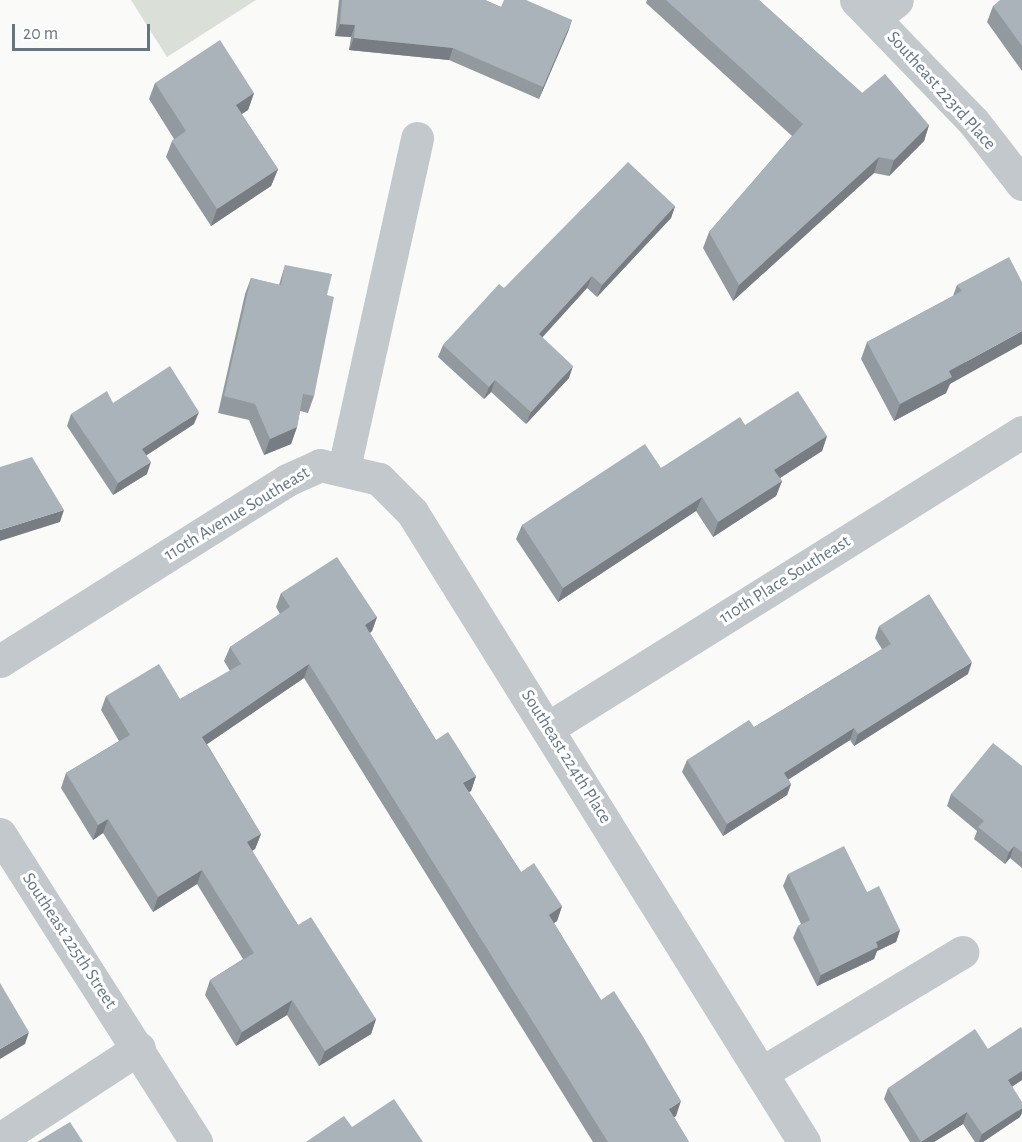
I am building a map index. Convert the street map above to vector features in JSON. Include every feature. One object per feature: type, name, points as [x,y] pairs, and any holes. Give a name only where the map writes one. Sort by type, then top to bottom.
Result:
[{"type":"street","name":"Southeast 223rd Place","points":[[876,6],[973,121],[1022,184]]},
{"type":"street","points":[[344,468],[417,138]]},
{"type":"street","name":"110th Place Southeast","points":[[548,728],[1022,432]]},
{"type":"street","name":"110th Avenue Southeast","points":[[0,661],[287,480],[320,465],[344,468]]},
{"type":"street","name":"Southeast 224th Place","points":[[344,468],[379,479],[412,512],[804,1142]]},
{"type":"street","name":"Southeast 225th Street","points":[[0,834],[139,1048],[196,1142]]},
{"type":"street","points":[[761,1073],[962,952]]},
{"type":"street","points":[[0,1139],[139,1048]]},
{"type":"shaded area","points":[[131,0],[256,0],[167,57]]},
{"type":"building","points":[[342,0],[485,0],[501,7],[504,0],[526,0],[572,20],[543,87],[453,48],[354,38],[355,25],[340,24]]},
{"type":"building","points":[[666,0],[759,0],[862,93],[885,74],[929,125],[894,160],[879,157],[739,285],[709,232],[803,124]]},
{"type":"building","points":[[1000,0],[1022,0],[1022,46],[993,6]]},
{"type":"building","points":[[220,40],[254,93],[236,105],[278,169],[217,209],[172,141],[186,131],[155,83]]},
{"type":"building","points":[[628,162],[675,206],[602,285],[592,276],[539,334],[573,366],[531,412],[495,380],[489,387],[443,345],[499,284],[504,288]]},
{"type":"building","points":[[1009,257],[1022,282],[1022,331],[949,371],[952,377],[900,404],[867,342],[962,291],[957,285]]},
{"type":"building","points":[[285,265],[332,274],[327,295],[334,297],[314,396],[303,394],[297,427],[270,439],[255,404],[224,396],[251,278],[281,285]]},
{"type":"building","points":[[170,366],[199,412],[142,449],[151,462],[118,483],[71,414],[107,391],[113,403]]},
{"type":"building","points":[[798,391],[827,436],[774,470],[782,481],[718,522],[702,497],[563,588],[522,525],[645,444],[661,468],[740,417],[745,425]]},
{"type":"building","points":[[32,457],[64,510],[0,530],[0,467]]},
{"type":"building","points":[[337,557],[377,617],[365,625],[436,740],[448,732],[476,776],[463,783],[521,872],[534,863],[562,906],[549,915],[601,1000],[614,991],[642,1035],[681,1101],[669,1109],[689,1142],[608,1142],[309,664],[202,737],[261,834],[247,842],[298,925],[311,917],[376,1019],[325,1051],[292,1000],[242,1032],[210,980],[254,953],[202,870],[158,897],[108,819],[98,825],[66,773],[130,735],[106,696],[159,664],[180,699],[241,664],[230,647],[290,607],[281,593]]},
{"type":"building","points":[[929,594],[972,662],[858,734],[854,728],[784,773],[791,784],[727,824],[687,760],[749,720],[754,727],[891,644],[879,626]]},
{"type":"building","points":[[993,743],[1022,766],[1022,852],[1014,846],[1009,852],[978,827],[984,821],[951,794]]},
{"type":"building","points":[[844,846],[867,892],[879,886],[900,930],[876,942],[878,947],[821,975],[798,926],[810,920],[788,874]]},
{"type":"building","points":[[0,983],[29,1032],[0,1049]]},
{"type":"building","points":[[1021,1027],[1022,1071],[1008,1080],[1022,1102],[1022,1108],[982,1134],[967,1112],[921,1142],[888,1088],[975,1029],[988,1049]]},
{"type":"building","points":[[394,1099],[423,1142],[306,1142],[344,1116],[352,1127]]},
{"type":"building","points":[[70,1122],[83,1142],[37,1142]]}]
